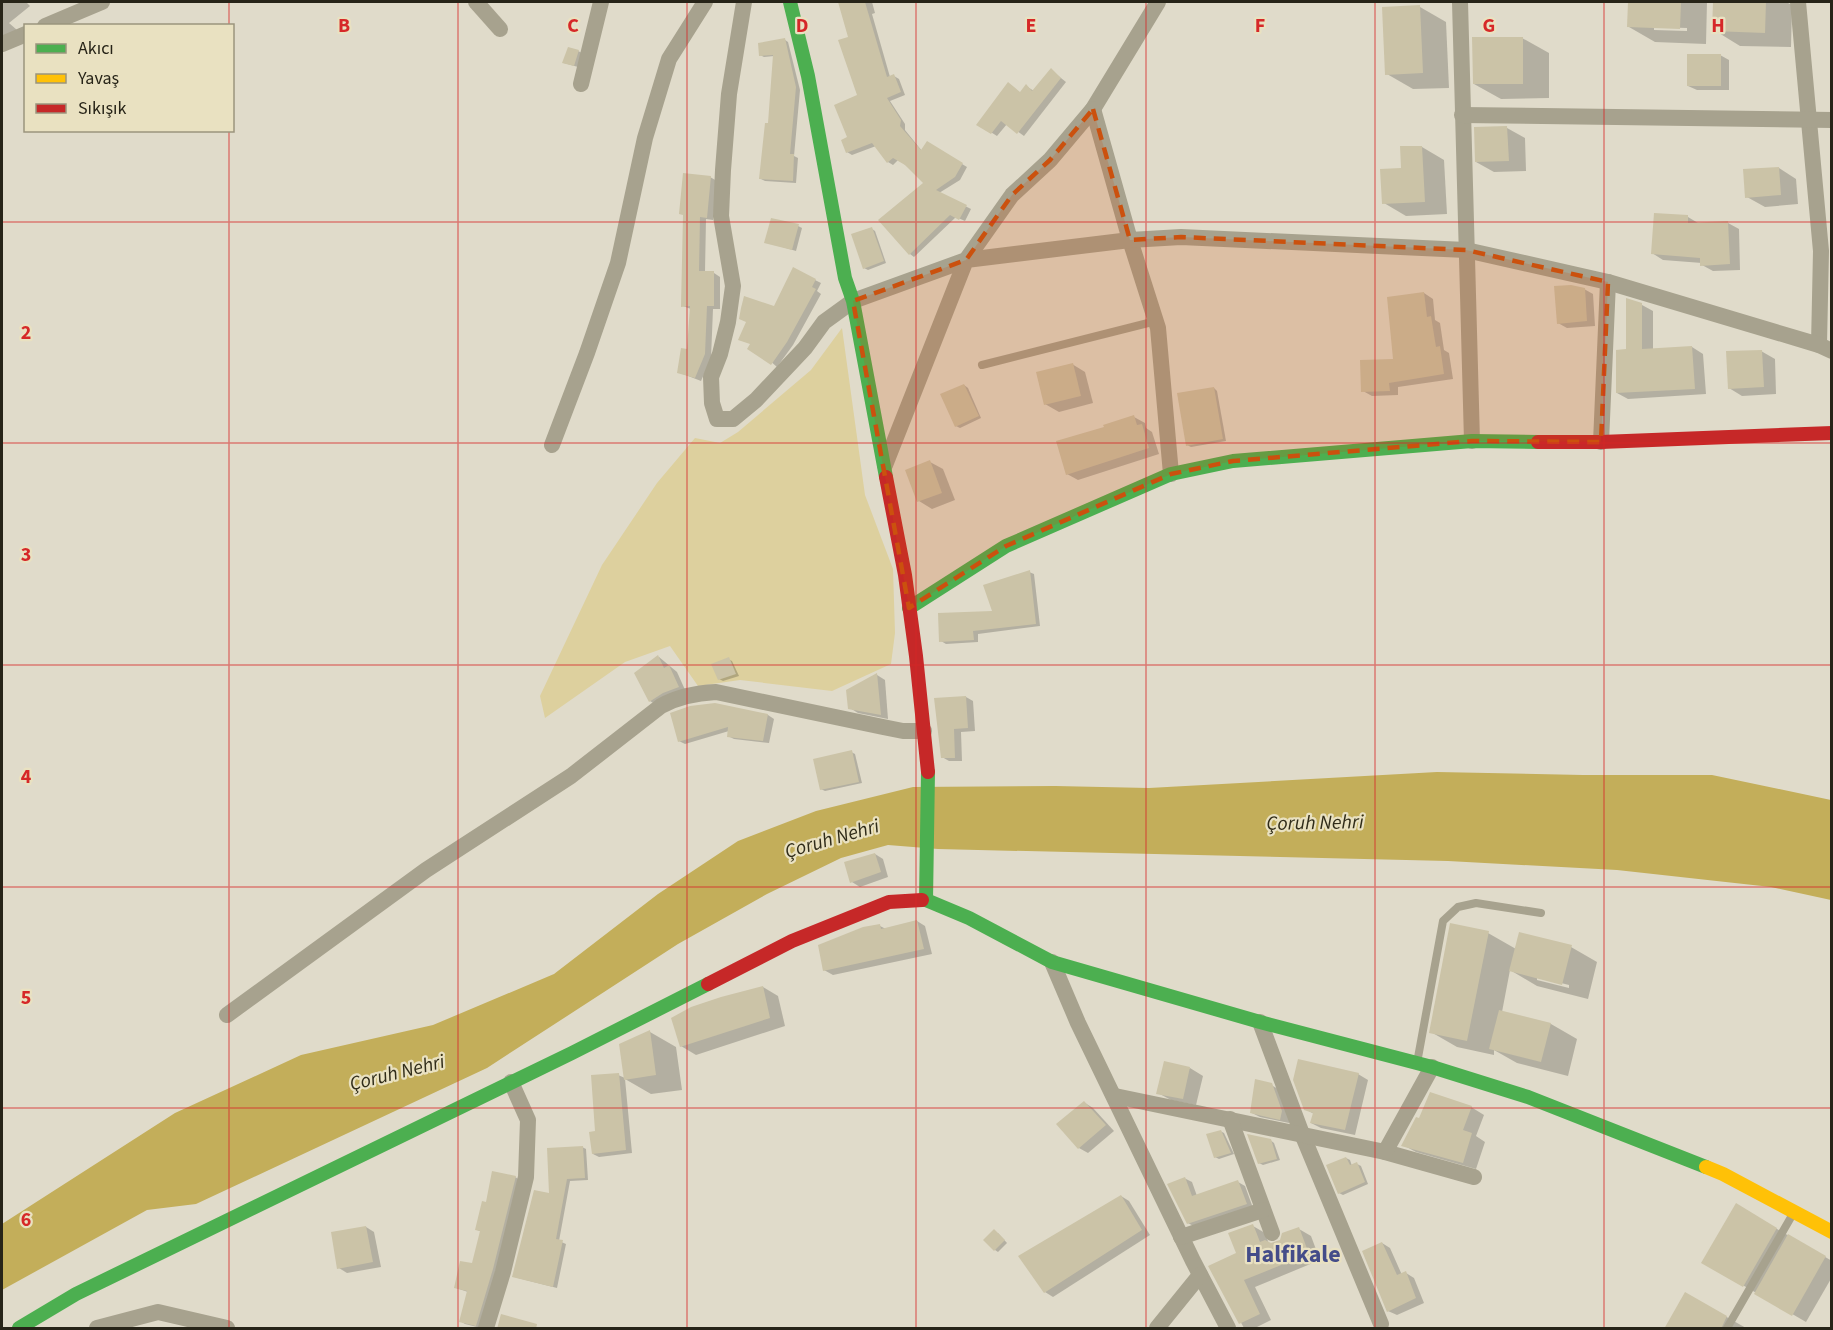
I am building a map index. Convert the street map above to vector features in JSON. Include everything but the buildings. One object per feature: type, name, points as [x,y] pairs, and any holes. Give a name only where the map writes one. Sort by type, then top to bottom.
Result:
[{"type":"main road","points":[[790,2],[808,76],[845,278],[853,301],[905,575],[928,766],[926,900]]},
{"type":"main road","points":[[909,608],[1006,546],[1171,474],[1233,461],[1472,441],[1601,442],[1832,433]]},
{"type":"main road","points":[[19,1329],[87,1289],[511,1082],[792,941],[889,902],[926,900],[969,918],[1052,962],[1260,1022],[1425,1065],[1528,1097],[1713,1169],[1832,1232]]},
{"type":"street","points":[[50,24],[102,2]]},
{"type":"street","points":[[476,2],[500,29]]},
{"type":"street","points":[[581,84],[601,2]]},
{"type":"street","points":[[552,445],[618,263],[645,138],[669,59],[705,2]]},
{"type":"street","points":[[744,2],[729,94],[723,170],[721,216],[733,286],[728,322],[720,354],[711,377],[712,403],[717,419],[733,419],[748,406],[805,348],[824,322],[853,301],[966,260],[1130,240],[1181,237],[1466,250],[1608,282],[1825,348],[1821,251],[1798,2]]},
{"type":"street","points":[[885,465],[966,260],[1012,195],[1050,160],[1093,109],[1158,2]]},
{"type":"street","points":[[1460,2],[1472,441]]},
{"type":"street","points":[[2,44],[24,35]]},
{"type":"street","points":[[1093,109],[1130,240],[1156,321],[1171,474]]},
{"type":"street","points":[[1462,115],[1832,120]]},
{"type":"street","points":[[1601,442],[1608,282]]},
{"type":"street","points":[[227,1015],[426,870],[571,776],[661,706],[673,700],[700,693],[716,692],[903,731],[924,731]]},
{"type":"street","points":[[1052,962],[1078,1023],[1115,1096],[1181,1238],[1228,1329]]},
{"type":"street","points":[[1260,1022],[1302,1134],[1381,1324]]},
{"type":"street","points":[[1385,1152],[1425,1065]]},
{"type":"street","points":[[486,1329],[503,1272],[526,1177],[528,1120],[511,1082]]},
{"type":"street","points":[[1115,1096],[1385,1152],[1474,1177]]},
{"type":"street","points":[[1230,1119],[1272,1233]]},
{"type":"street","points":[[1181,1238],[1263,1210]]},
{"type":"street","points":[[1157,1329],[1200,1275]]},
{"type":"street","points":[[98,1329],[158,1312],[227,1329]]},
{"type":"street","points":[[176,1329],[192,1320]]},
{"type":"lane","points":[[982,365],[1156,321]]},
{"type":"lane","points":[[1425,1065],[1443,921],[1458,907],[1476,903],[1541,913]]},
{"type":"lane","points":[[1727,1329],[1794,1212]]},
{"type":"highlighted area","points":[[1093,109],[1130,240],[1181,237],[1466,250],[1608,282],[1601,442],[1472,441],[1233,461],[1171,474],[1006,546],[909,608],[853,301],[966,260],[1012,195],[1050,160]]},
{"type":"shaded area","points":[[842,328],[865,495],[893,569],[895,633],[891,664],[832,691],[740,680],[698,686],[670,646],[625,662],[545,718],[540,696],[602,565],[657,483],[695,438],[720,443],[738,432],[811,370]]},
{"type":"water","name":"Çoruh Nehri","points":[[1437,772],[1712,775],[1831,800],[1831,900],[1771,887],[1617,870],[1448,861],[938,849],[888,845],[841,858],[767,894],[678,944],[487,1068],[196,1204],[147,1210],[2,1290],[2,1224],[175,1113],[301,1055],[433,1025],[554,974],[658,894],[738,841],[816,811],[913,787],[1149,788]]},
{"type":"traffic: fast","points":[[790,2],[808,76],[845,278],[853,301],[886,477]]},
{"type":"traffic: fast","points":[[909,608],[1006,546],[1171,474],[1233,461],[1472,441],[1538,442]]},
{"type":"traffic: fast","points":[[926,900],[928,772]]},
{"type":"traffic: fast","points":[[922,900],[969,918],[1052,962],[1260,1022],[1432,1067],[1528,1097],[1706,1167]]},
{"type":"traffic: fast","points":[[19,1328],[76,1294],[572,1053],[708,984]]},
{"type":"traffic: slow","points":[[1706,1167],[1832,1232]]},
{"type":"traffic: jam","points":[[1538,442],[1601,442],[1832,433]]},
{"type":"traffic: jam","points":[[886,477],[905,575],[928,772]]},
{"type":"traffic: jam","points":[[708,984],[792,941],[889,902],[922,900]]},
{"type":"district","name":"Halfikale","points":[[1293,1254]]}]
